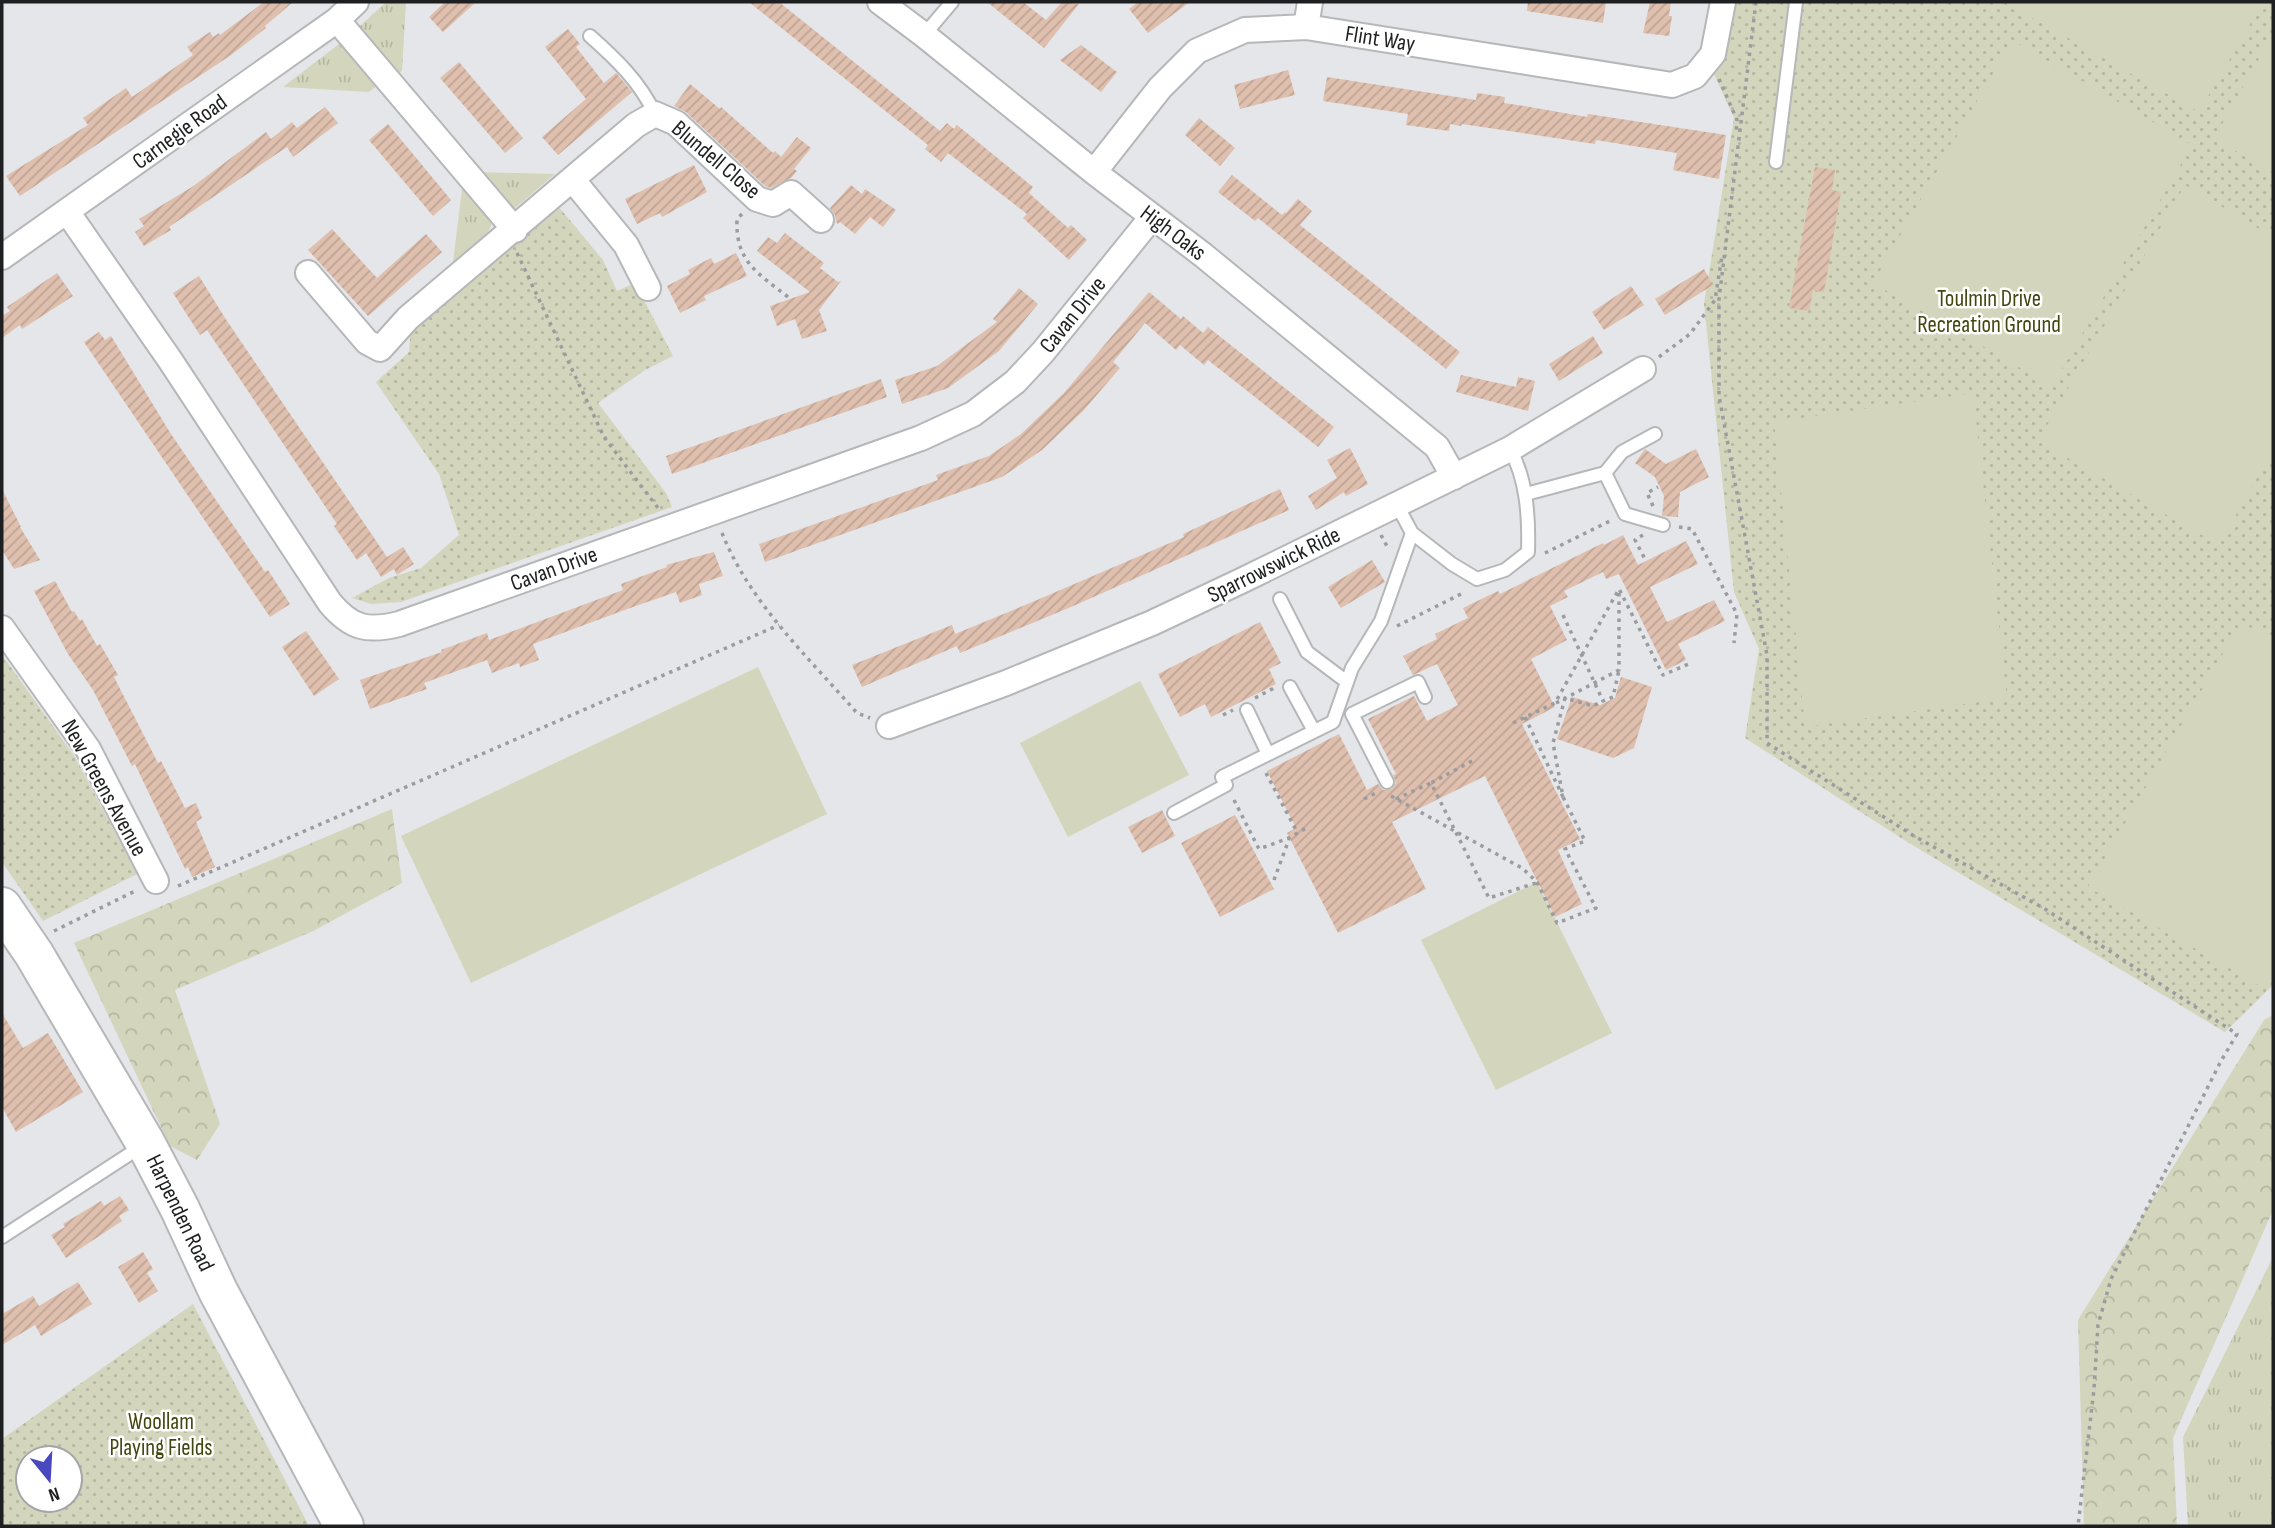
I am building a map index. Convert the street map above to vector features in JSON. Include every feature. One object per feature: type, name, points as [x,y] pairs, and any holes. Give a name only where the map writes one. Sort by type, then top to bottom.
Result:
[{"type":"main road","name":"Harpenden Road","points":[[2,907],[34,954],[146,1144],[218,1291],[344,1526]]},
{"type":"street","name":"Carnegie Road","points":[[2,257],[68,213],[337,20],[356,2]]},
{"type":"street","name":"High Oaks","points":[[880,2],[1213,264],[1437,447],[1454,477]]},
{"type":"street","points":[[1306,27],[1310,2]]},
{"type":"street","points":[[1711,57],[1723,2]]},
{"type":"street","points":[[337,20],[512,232]]},
{"type":"street","name":"Flint Way","points":[[1094,172],[1160,88],[1197,51],[1245,30],[1306,27],[1672,85],[1695,76],[1711,57]]},
{"type":"street","name":"Blundell Close","points":[[309,273],[367,342],[380,349],[408,318],[636,125],[655,114],[676,123],[757,199],[773,204],[791,193],[821,220]]},
{"type":"street","points":[[572,179],[626,245],[648,288]]},
{"type":"street","name":"Cavan Drive","points":[[68,213],[170,360],[330,603],[348,621],[368,628],[399,624],[921,439],[973,414],[1015,382],[1043,352],[1152,217]]},
{"type":"street","name":"Sparrowswick Ride","points":[[889,726],[1006,683],[1152,623],[1510,449],[1643,369]]},
{"type":"street","name":"New Greens Avenue","points":[[2,628],[88,750],[156,881]]},
{"type":"lane","points":[[924,35],[952,2]]},
{"type":"lane","points":[[1776,162],[1796,2]]},
{"type":"lane","points":[[590,36],[636,82],[655,114]]},
{"type":"lane","points":[[1525,494],[1605,474],[1622,452],[1655,434]]},
{"type":"lane","points":[[1397,505],[1412,533],[1452,564],[1477,579],[1505,570],[1528,552],[1529,529],[1525,494],[1516,459],[1510,449]]},
{"type":"lane","points":[[1605,474],[1625,514],[1663,525]]},
{"type":"lane","points":[[1174,813],[1226,785],[1222,777],[1265,760],[1333,722],[1352,668],[1381,621],[1412,533]]},
{"type":"lane","points":[[1280,599],[1307,652],[1347,682]]},
{"type":"lane","points":[[1338,708],[1352,713],[1418,682],[1425,697]]},
{"type":"lane","points":[[1290,687],[1314,731]]},
{"type":"lane","points":[[1247,710],[1265,760]]},
{"type":"lane","points":[[1352,713],[1385,789]]},
{"type":"lane","points":[[2,1237],[146,1144]]},
{"type":"path","points":[[1756,2],[1719,299],[1719,396],[1767,655],[1767,743],[1914,836],[2045,909],[2237,1034],[2111,1279],[2098,1325],[2094,1389],[2078,1526]]},
{"type":"path","points":[[1643,369],[1690,334],[1715,300],[1732,189],[1737,120],[1711,57]]},
{"type":"path","points":[[757,199],[737,219],[741,251],[751,268],[788,297]]},
{"type":"path","points":[[512,232],[604,437],[672,527]]},
{"type":"path","points":[[714,512],[728,548],[755,594],[779,625],[857,713],[889,726]]},
{"type":"path","points":[[1663,525],[1692,529],[1737,614],[1734,643]]},
{"type":"path","points":[[1457,583],[1465,592]]},
{"type":"path","points":[[1555,703],[1619,589]]},
{"type":"path","points":[[1619,589],[1663,676],[1691,663]]},
{"type":"path","points":[[1565,698],[1593,706],[1613,697],[1619,670],[1619,589]]},
{"type":"path","points":[[1563,614],[1603,701]]},
{"type":"path","points":[[1394,628],[1398,616]]},
{"type":"path","points":[[48,934],[156,881],[172,888],[779,625]]},
{"type":"path","points":[[1513,723],[1619,670]]},
{"type":"path","points":[[1563,797],[1553,743],[1565,698]]},
{"type":"path","points":[[1364,799],[1385,789],[1396,799],[1522,868],[1537,882],[1558,923],[1596,908],[1566,849],[1585,841],[1525,717]]},
{"type":"path","points":[[1265,760],[1297,832]]},
{"type":"path","points":[[1396,799],[1472,761]]},
{"type":"path","points":[[1431,783],[1489,898],[1537,882]]},
{"type":"path","points":[[1226,785],[1259,849],[1289,838],[1308,827]]},
{"type":"path","points":[[1274,880],[1289,838]]},
{"type":"green space","points":[[386,2],[406,2],[402,71],[393,76],[362,36],[360,26]]},
{"type":"green space","name":"Toulmin Drive Recreation Ground","points":[[1727,2],[2273,2],[2273,985],[2225,1032],[1909,843],[1745,738],[1759,649],[1734,592],[1704,304],[1734,118],[1714,74]]},
{"type":"green space","points":[[2004,2],[2263,2],[2199,112]]},
{"type":"green space","points":[[2273,34],[2273,173],[2214,138]]},
{"type":"green space","points":[[2012,40],[2192,145],[2052,386],[1873,283]]},
{"type":"green space","points":[[339,44],[345,45],[379,84],[369,92],[283,87]]},
{"type":"green space","points":[[474,172],[555,174],[515,208],[508,207]]},
{"type":"green space","points":[[463,181],[491,218],[491,226],[488,232],[453,262]]},
{"type":"green space","points":[[2185,185],[2273,237],[2273,450],[2219,545],[2038,441]]},
{"type":"green space","points":[[558,206],[603,260],[617,291],[635,283],[673,356],[645,370],[598,403],[666,493],[672,507],[401,602],[371,604],[352,598],[389,578],[421,568],[459,535],[439,474],[376,382],[409,352],[411,327]]},
{"type":"green space","points":[[1973,393],[2007,698],[1805,727],[1774,422]]},
{"type":"green space","points":[[2241,622],[2273,641],[2273,980],[2267,990],[2088,887]]},
{"type":"green space","points":[[2,655],[75,757],[137,874],[43,921],[2,862]]},
{"type":"green space","points":[[758,667],[827,814],[471,983],[401,836]]},
{"type":"green space","points":[[1140,681],[1189,775],[1068,837],[1020,743]]},
{"type":"green space","points":[[392,809],[402,883],[313,931],[175,990],[220,1124],[197,1160],[170,1146],[74,943]]},
{"type":"green space","points":[[1537,882],[1612,1033],[1496,1090],[1421,940]]},
{"type":"green space","points":[[2273,1015],[2273,1210],[2173,1438],[2177,1526],[2084,1526],[2078,1320],[2264,1020]]},
{"type":"green space","points":[[2273,1257],[2273,1526],[2188,1526],[2183,1437]]},
{"type":"green space","name":"Woollam Playing Fields","points":[[193,1304],[309,1526],[2,1526],[2,1439]]},
{"type":"building","points":[[264,2],[293,2],[265,26],[266,28],[231,55],[20,196],[6,176],[88,125],[83,118],[126,88],[132,97],[193,55],[187,47],[210,32],[213,37],[219,33],[220,35]]},
{"type":"building","points":[[445,2],[476,2],[443,32],[429,17]]},
{"type":"building","points":[[749,2],[779,2],[940,131],[947,123],[954,129],[957,125],[1033,187],[1029,193],[1068,228],[1071,225],[1087,240],[1069,260],[1023,218],[1027,214],[948,153],[941,162],[925,149],[928,145]]},
{"type":"building","points":[[987,2],[1023,2],[1046,20],[1062,2],[1079,4],[1044,48]]},
{"type":"building","points":[[1138,2],[1190,2],[1148,33],[1129,9]]},
{"type":"building","points":[[1528,2],[1606,2],[1603,23],[1527,11]]},
{"type":"building","points":[[1650,2],[1671,2],[1669,36],[1643,33]]},
{"type":"building","points":[[568,29],[580,44],[576,47],[604,83],[616,73],[632,92],[558,155],[542,137],[586,99],[545,47]]},
{"type":"building","points":[[1081,45],[1117,72],[1101,92],[1060,60]]},
{"type":"building","points":[[459,62],[523,138],[505,153],[440,78]]},
{"type":"building","points":[[1288,70],[1295,95],[1240,109],[1234,85]]},
{"type":"building","points":[[1327,77],[1476,100],[1477,93],[1505,97],[1504,103],[1726,135],[1719,179],[1673,170],[1677,153],[1462,124],[1450,124],[1449,131],[1406,125],[1408,114],[1323,101]]},
{"type":"building","points":[[690,84],[720,109],[721,107],[773,153],[775,151],[781,157],[797,137],[811,148],[794,169],[797,171],[791,178],[771,188],[765,186],[686,112],[674,106]]},
{"type":"building","points":[[325,107],[338,123],[293,157],[287,147],[169,227],[171,230],[144,246],[135,232],[144,226],[139,219],[192,187],[266,132],[271,139],[292,122],[297,128]]},
{"type":"building","points":[[1199,118],[1235,148],[1220,166],[1185,135]]},
{"type":"building","points":[[388,124],[451,200],[433,216],[369,140]]},
{"type":"building","points":[[694,165],[707,192],[662,217],[660,213],[637,224],[625,199]]},
{"type":"building","points":[[1815,167],[1835,170],[1832,190],[1841,192],[1824,292],[1813,290],[1809,311],[1789,308]]},
{"type":"building","points":[[1232,175],[1282,215],[1298,199],[1312,211],[1300,225],[1460,352],[1446,369],[1258,218],[1255,221],[1218,192]]},
{"type":"building","points":[[851,185],[862,194],[865,189],[896,210],[883,227],[870,217],[855,234],[840,222],[836,222],[830,208]]},
{"type":"building","points":[[332,229],[377,278],[426,234],[442,252],[368,316],[308,250]]},
{"type":"building","points":[[785,233],[824,263],[820,268],[838,282],[841,281],[819,310],[827,331],[802,339],[795,319],[777,326],[770,306],[810,292],[757,251],[768,237],[777,243]]},
{"type":"building","points":[[736,253],[747,276],[704,296],[706,300],[680,313],[667,286],[690,274],[688,270],[711,258],[714,264]]},
{"type":"building","points":[[1704,269],[1713,285],[1665,315],[1655,299]]},
{"type":"building","points":[[57,273],[73,296],[22,329],[20,325],[2,338],[2,316],[10,311],[7,307]]},
{"type":"building","points":[[199,276],[387,557],[403,547],[414,564],[397,575],[394,569],[381,577],[366,553],[357,560],[334,526],[337,524],[207,330],[200,335],[173,293]]},
{"type":"building","points":[[1631,286],[1644,305],[1604,330],[1592,312]]},
{"type":"building","points":[[1019,288],[1038,304],[999,351],[948,388],[902,404],[895,380],[937,366],[997,322],[993,319]]},
{"type":"building","points":[[1149,292],[1181,319],[1183,316],[1203,333],[1208,327],[1334,427],[1318,447],[1208,360],[1204,365],[1180,345],[1176,350],[1145,323],[1113,362],[1120,368],[1083,411],[1042,450],[1002,477],[765,562],[759,544],[938,480],[936,475],[989,456],[1021,434],[1064,393]]},
{"type":"building","points":[[99,332],[105,340],[111,336],[171,434],[265,572],[268,570],[290,604],[270,617],[84,342]]},
{"type":"building","points":[[1593,336],[1603,353],[1559,381],[1549,364]]},
{"type":"building","points":[[1461,375],[1516,387],[1518,377],[1535,381],[1528,411],[1456,392]]},
{"type":"building","points":[[881,379],[887,397],[672,474],[666,456]]},
{"type":"building","points":[[1350,448],[1368,484],[1346,496],[1344,492],[1316,510],[1308,496],[1337,478],[1327,460]]},
{"type":"building","points":[[1645,449],[1666,464],[1696,449],[1709,477],[1680,492],[1678,517],[1662,516],[1664,496],[1655,477],[1635,463]]},
{"type":"building","points":[[2,489],[40,560],[14,569],[2,550]]},
{"type":"building","points":[[1280,489],[1289,510],[960,653],[957,646],[862,687],[852,665],[952,625],[955,634],[1184,537],[1183,534]]},
{"type":"building","points":[[1623,535],[1638,565],[1686,541],[1698,564],[1650,587],[1667,622],[1714,600],[1725,621],[1678,644],[1686,660],[1666,670],[1619,574],[1606,579],[1603,572],[1564,591],[1568,597],[1550,606],[1567,640],[1531,659],[1555,707],[1522,724],[1580,839],[1558,850],[1582,904],[1555,917],[1485,776],[1392,822],[1426,889],[1338,933],[1287,833],[1296,828],[1267,771],[1339,734],[1367,790],[1378,784],[1383,790],[1392,789],[1396,783],[1393,775],[1396,774],[1368,719],[1414,696],[1427,721],[1458,705],[1437,664],[1413,675],[1403,656],[1437,639],[1435,634],[1468,618],[1463,608],[1498,591],[1500,594]]},
{"type":"building","points":[[714,552],[723,576],[699,584],[702,595],[680,603],[676,592],[533,644],[539,660],[520,667],[519,663],[492,673],[487,660],[424,683],[427,689],[370,709],[360,680],[442,652],[441,650],[487,633],[489,640],[623,590],[621,584],[667,567],[666,565]]},
{"type":"building","points":[[1372,560],[1385,582],[1341,608],[1328,587]]},
{"type":"building","points":[[55,581],[72,612],[74,611],[80,621],[82,619],[118,675],[114,677],[158,763],[161,761],[185,808],[196,803],[202,818],[196,822],[215,867],[192,877],[188,867],[185,869],[135,764],[132,766],[93,690],[68,654],[34,591]]},
{"type":"building","points":[[1260,622],[1281,663],[1269,669],[1276,684],[1211,717],[1205,704],[1180,717],[1158,674]]},
{"type":"building","points":[[306,631],[339,679],[314,696],[282,647]]},
{"type":"building","points":[[1621,677],[1652,687],[1634,748],[1613,758],[1557,739],[1572,697],[1600,705],[1615,698]]},
{"type":"building","points":[[1162,810],[1175,836],[1142,853],[1128,827]]},
{"type":"building","points":[[1235,815],[1274,889],[1220,917],[1181,843]]},
{"type":"building","points":[[2,1013],[23,1048],[48,1033],[83,1092],[16,1132],[2,1107]]},
{"type":"building","points":[[120,1196],[129,1210],[119,1216],[122,1221],[66,1258],[51,1235],[65,1227],[63,1224],[101,1201],[104,1206]]},
{"type":"building","points":[[143,1252],[153,1269],[147,1273],[158,1291],[139,1303],[118,1267]]},
{"type":"building","points":[[78,1282],[92,1304],[41,1336],[35,1325],[2,1345],[2,1314],[33,1296],[39,1306]]}]
